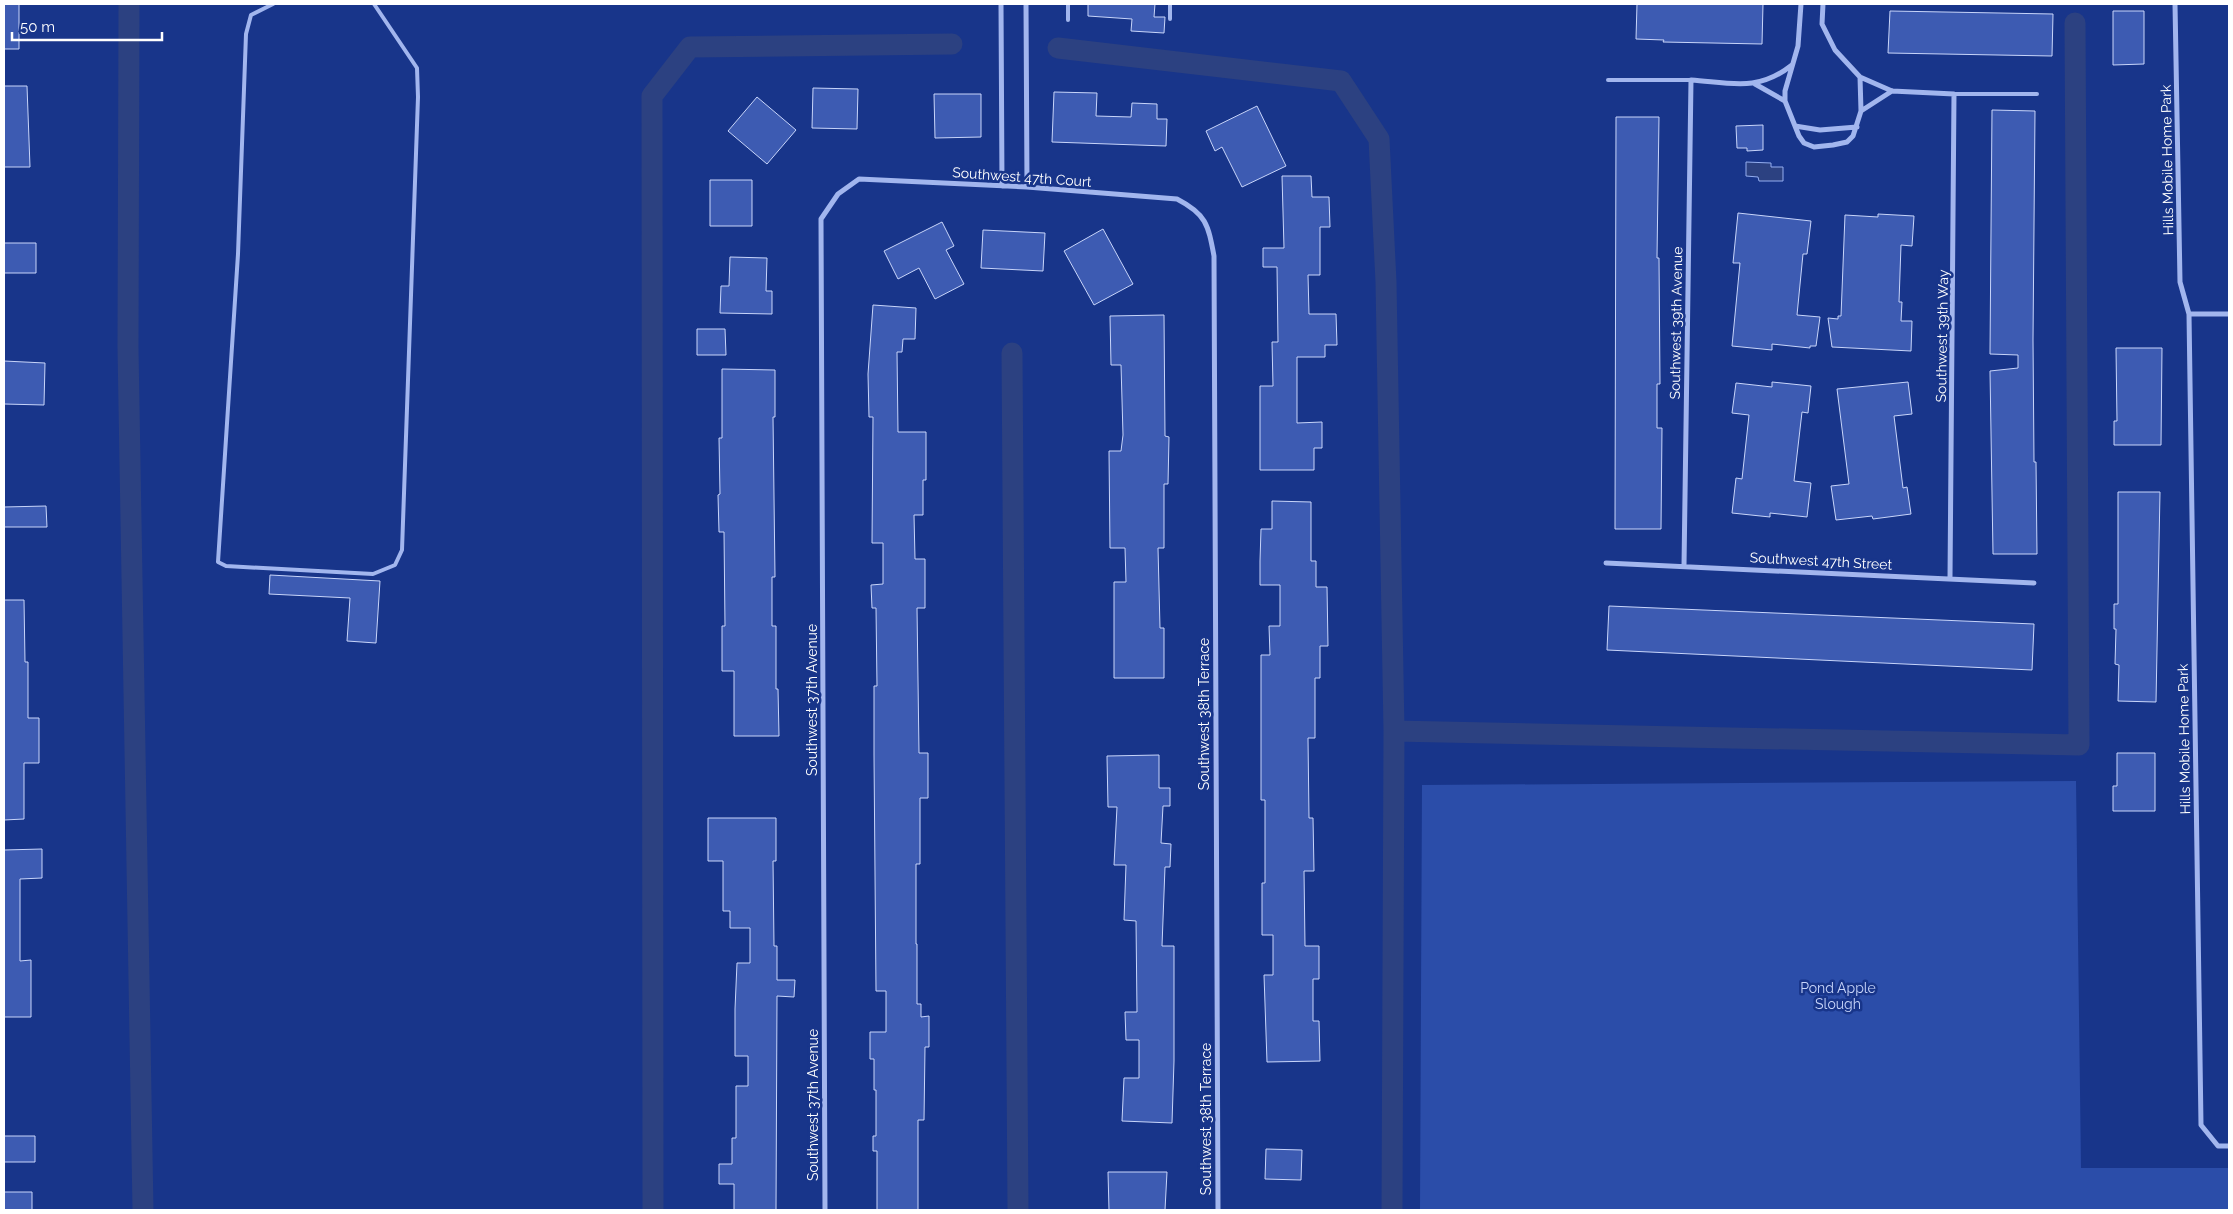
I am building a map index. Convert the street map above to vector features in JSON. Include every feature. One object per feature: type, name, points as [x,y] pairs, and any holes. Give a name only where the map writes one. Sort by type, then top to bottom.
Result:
[{"type":"street","points":[[1001,4],[1002,186]]},
{"type":"street","points":[[1026,4],[1027,187]]},
{"type":"street","points":[[1801,4],[1798,46],[1784,91],[1785,101],[1804,143],[1814,147],[1847,142],[1853,136],[1861,111],[1860,77]]},
{"type":"street","points":[[1823,4],[1822,24],[1835,50],[1860,77],[1892,91],[1954,94]]},
{"type":"street","name":"Hills Mobile Home Park","points":[[2175,4],[2180,282],[2189,314],[2201,1125],[2218,1146],[2229,1146]]},
{"type":"street","points":[[1691,80],[1755,84],[1778,77],[1792,65]]},
{"type":"street","name":"Southwest 39th Avenue","points":[[1684,566],[1691,80]]},
{"type":"street","points":[[1755,84],[1785,101]]},
{"type":"street","points":[[1861,111],[1892,91]]},
{"type":"street","name":"Southwest 39th Way","points":[[1950,578],[1954,94]]},
{"type":"street","points":[[1795,126],[1820,130],[1857,126]]},
{"type":"street","name":"Southwest 47th Court","points":[[838,194],[859,179],[1027,187],[1176,199],[1194,208],[1203,219]]},
{"type":"street","name":"Southwest 37th Avenue","points":[[825,1210],[821,219],[838,194]]},
{"type":"street","name":"Southwest 38th Terrace","points":[[1203,219],[1208,228],[1214,256],[1218,1210]]},
{"type":"street","points":[[2189,314],[2229,314]]},
{"type":"street","name":"Southwest 47th Street","points":[[1606,563],[2034,583]]},
{"type":"lane","points":[[273,4],[251,15],[246,34],[238,254],[218,562],[226,566],[373,574],[395,565],[402,550],[418,97],[417,68],[374,4]]},
{"type":"lane","points":[[1068,4],[1068,20]]},
{"type":"lane","points":[[1170,4],[1170,19]]},
{"type":"lane","points":[[1608,80],[1691,80]]},
{"type":"lane","points":[[1954,94],[2037,94]]},
{"type":"green space","name":"Pond Apple Slough","points":[[2076,781],[2081,1168],[2229,1168],[2229,1210],[1420,1210],[1422,785]]},
{"type":"shaded area","points":[[1746,162],[1771,163],[1771,167],[1783,167],[1783,181],[1759,181],[1758,177],[1746,176]]},
{"type":"building","points":[[4,4],[19,4],[19,49],[4,49]]},
{"type":"building","points":[[1088,4],[1155,4],[1154,17],[1165,17],[1164,33],[1131,31],[1132,19],[1088,16]]},
{"type":"building","points":[[1637,4],[1763,4],[1762,44],[1663,42],[1664,40],[1636,39]]},
{"type":"building","points":[[1890,11],[2053,14],[2052,56],[1888,53]]},
{"type":"building","points":[[2113,11],[2144,11],[2144,64],[2113,65]]},
{"type":"building","points":[[4,86],[27,86],[30,167],[4,167]]},
{"type":"building","points":[[813,88],[858,89],[857,129],[812,128]]},
{"type":"building","points":[[1054,92],[1097,93],[1096,116],[1131,117],[1132,103],[1157,104],[1157,119],[1167,119],[1166,146],[1052,142]]},
{"type":"building","points":[[934,94],[981,94],[981,137],[935,138]]},
{"type":"building","points":[[757,97],[796,130],[767,164],[728,131]]},
{"type":"building","points":[[1257,106],[1286,166],[1242,187],[1222,147],[1215,151],[1206,131]]},
{"type":"building","points":[[1992,110],[2035,111],[2033,340],[2037,554],[1993,554],[1990,371],[2018,368],[2018,355],[1990,354]]},
{"type":"building","points":[[1616,117],[1659,117],[1657,258],[1659,258],[1660,384],[1657,384],[1657,428],[1662,428],[1661,529],[1615,529]]},
{"type":"building","points":[[1763,125],[1763,150],[1747,151],[1747,148],[1737,148],[1736,126]]},
{"type":"building","points":[[1282,176],[1311,176],[1312,197],[1329,197],[1330,227],[1320,227],[1320,275],[1308,275],[1309,314],[1336,314],[1337,345],[1325,345],[1325,357],[1297,357],[1297,423],[1322,422],[1322,448],[1314,448],[1314,470],[1260,470],[1260,386],[1273,386],[1272,342],[1278,342],[1277,267],[1263,267],[1263,248],[1284,248]]},
{"type":"building","points":[[710,180],[752,180],[752,226],[710,226]]},
{"type":"building","points":[[1738,213],[1811,221],[1807,254],[1803,254],[1797,315],[1820,317],[1816,346],[1810,346],[1810,348],[1772,344],[1772,350],[1732,346],[1740,263],[1733,263]]},
{"type":"building","points":[[1878,214],[1914,216],[1912,246],[1901,245],[1899,302],[1902,302],[1901,321],[1912,321],[1911,351],[1832,347],[1828,318],[1838,319],[1838,316],[1841,316],[1845,215],[1878,217]]},
{"type":"building","points":[[942,222],[954,246],[946,250],[964,284],[935,299],[919,268],[898,279],[884,251]]},
{"type":"building","points":[[1103,229],[1133,284],[1094,305],[1064,251]]},
{"type":"building","points":[[983,230],[1045,233],[1043,271],[981,268]]},
{"type":"building","points":[[4,243],[36,243],[36,273],[4,273]]},
{"type":"building","points":[[730,257],[767,258],[766,291],[772,291],[772,314],[720,313],[721,286],[729,286]]},
{"type":"building","points":[[873,305],[916,308],[915,339],[903,339],[902,352],[897,352],[898,432],[926,432],[926,480],[923,480],[923,515],[914,515],[915,559],[925,559],[925,608],[917,608],[919,753],[928,753],[928,798],[920,798],[920,864],[916,864],[917,1004],[921,1004],[921,1017],[929,1016],[929,1047],[925,1047],[924,1120],[918,1120],[918,1210],[877,1210],[877,1151],[873,1151],[873,1136],[876,1136],[876,1090],[874,1090],[874,1059],[870,1059],[870,1032],[886,1032],[886,991],[876,991],[874,686],[877,686],[876,608],[872,608],[871,585],[883,584],[883,543],[872,543],[873,417],[869,417],[868,374]]},
{"type":"building","points":[[1164,315],[1165,436],[1169,437],[1168,484],[1164,484],[1164,548],[1158,548],[1160,628],[1164,628],[1164,678],[1114,678],[1114,582],[1126,582],[1125,548],[1110,548],[1109,451],[1121,451],[1123,435],[1121,365],[1111,365],[1110,316]]},
{"type":"building","points":[[697,329],[725,329],[726,355],[697,355]]},
{"type":"building","points":[[2116,348],[2162,348],[2161,445],[2114,445],[2114,421],[2117,421]]},
{"type":"building","points":[[4,361],[45,363],[44,405],[4,404]]},
{"type":"building","points":[[722,369],[775,370],[775,417],[773,417],[775,577],[772,577],[772,626],[776,626],[776,689],[778,689],[779,736],[734,736],[734,671],[722,671],[722,626],[725,626],[724,532],[719,532],[718,495],[720,494],[719,438],[722,438]]},
{"type":"building","points":[[1772,382],[1811,386],[1808,413],[1802,412],[1794,481],[1811,483],[1807,517],[1770,513],[1770,517],[1732,513],[1736,478],[1742,479],[1749,415],[1732,413],[1736,383],[1772,387]]},
{"type":"building","points":[[1908,382],[1912,414],[1894,416],[1903,488],[1907,487],[1911,514],[1873,519],[1872,516],[1836,520],[1831,486],[1849,484],[1837,389]]},
{"type":"building","points":[[2118,492],[2160,492],[2156,702],[2118,701],[2119,665],[2115,664],[2116,629],[2114,629],[2114,604],[2118,604]]},
{"type":"building","points":[[1272,501],[1311,502],[1311,561],[1316,561],[1316,587],[1327,587],[1328,646],[1320,646],[1320,678],[1315,678],[1315,738],[1308,738],[1309,818],[1313,818],[1314,871],[1304,871],[1305,946],[1319,946],[1319,979],[1313,979],[1313,1021],[1319,1021],[1320,1061],[1267,1062],[1264,975],[1273,975],[1273,935],[1262,935],[1262,883],[1265,883],[1265,800],[1261,800],[1261,655],[1270,655],[1269,626],[1280,626],[1280,585],[1260,585],[1260,561],[1261,529],[1272,529]]},
{"type":"building","points":[[46,506],[47,527],[4,527],[4,507]]},
{"type":"building","points":[[270,575],[380,581],[376,643],[347,641],[350,598],[269,594]]},
{"type":"building","points":[[4,600],[24,600],[25,662],[28,662],[28,718],[39,718],[39,763],[24,763],[24,819],[4,820]]},
{"type":"building","points":[[1609,606],[2034,624],[2032,670],[1607,650]]},
{"type":"building","points":[[2117,753],[2155,753],[2155,811],[2113,811],[2113,786],[2117,786]]},
{"type":"building","points":[[1159,755],[1159,788],[1170,788],[1170,806],[1163,806],[1161,843],[1171,844],[1170,867],[1165,867],[1162,946],[1174,946],[1172,1123],[1122,1121],[1124,1078],[1139,1078],[1139,1040],[1126,1040],[1125,1012],[1137,1012],[1136,921],[1124,920],[1126,865],[1114,865],[1117,807],[1108,807],[1107,756]]},
{"type":"building","points":[[708,818],[776,818],[776,861],[773,861],[774,946],[777,946],[777,980],[795,980],[794,997],[777,996],[776,1210],[734,1210],[734,1184],[719,1184],[719,1164],[732,1164],[732,1138],[736,1138],[736,1086],[748,1086],[748,1056],[735,1056],[735,1009],[737,963],[750,963],[750,928],[730,928],[730,911],[723,911],[723,861],[708,861]]},
{"type":"building","points":[[42,849],[42,878],[20,879],[20,961],[31,960],[31,1017],[4,1017],[4,850]]},
{"type":"building","points":[[4,1136],[35,1136],[35,1162],[4,1162]]},
{"type":"building","points":[[1266,1149],[1302,1150],[1301,1180],[1265,1179]]},
{"type":"building","points":[[1108,1172],[1167,1172],[1165,1210],[1109,1210]]},
{"type":"building","points":[[4,1192],[32,1192],[32,1210],[4,1210]]},
{"type":"waterway","points":[[129,4],[128,348],[143,1210]]},
{"type":"waterway","points":[[1394,731],[2079,745],[2075,23]]},
{"type":"waterway","points":[[653,1210],[652,96],[690,47],[952,44]]},
{"type":"waterway","points":[[1058,48],[1341,81],[1379,139],[1386,282],[1394,731],[1392,1210]]},
{"type":"waterway","points":[[1012,353],[1018,1210]]}]
